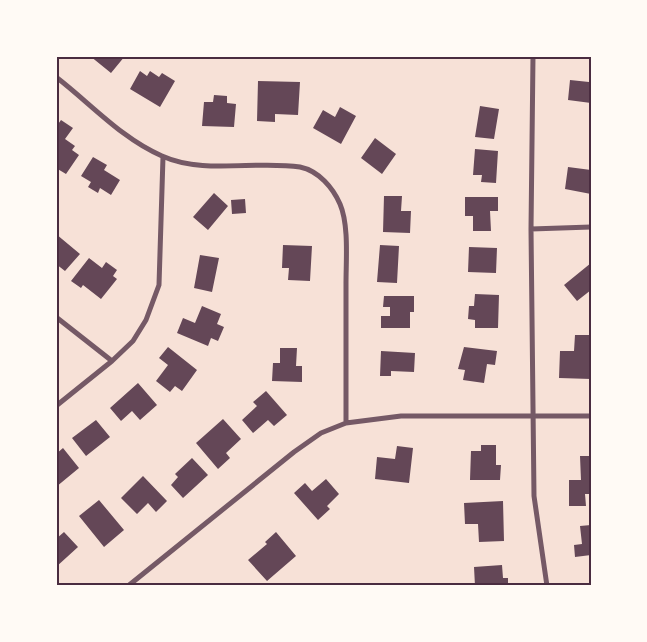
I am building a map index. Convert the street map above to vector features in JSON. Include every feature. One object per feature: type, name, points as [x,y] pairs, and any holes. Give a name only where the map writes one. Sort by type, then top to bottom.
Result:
[{"type":"street","points":[[533,56],[531,230],[534,496],[547,586]]},
{"type":"street","points":[[56,77],[112,123],[163,157],[199,165],[271,164],[303,168],[324,179],[340,205],[346,238],[346,423]]},
{"type":"street","points":[[56,406],[112,362],[137,334],[146,320],[159,285],[163,157]]},
{"type":"street","points":[[531,230],[591,227]]},
{"type":"street","points":[[56,316],[112,362]]},
{"type":"street","points":[[128,586],[294,452],[321,433],[346,423],[401,416],[591,416]]},
{"type":"building","points":[[90,56],[125,56],[111,73]]},
{"type":"building","points":[[140,71],[147,76],[150,71],[159,77],[162,73],[175,81],[160,107],[130,89]]},
{"type":"building","points":[[590,78],[591,103],[568,100],[570,80],[589,82]]},
{"type":"building","points":[[258,81],[300,82],[298,115],[275,114],[275,122],[257,121]]},
{"type":"building","points":[[214,95],[227,96],[227,103],[236,104],[234,127],[202,126],[204,102],[213,102]]},
{"type":"building","points":[[480,106],[499,109],[494,139],[475,137]]},
{"type":"building","points":[[340,107],[356,116],[341,144],[313,128],[323,110],[335,117]]},
{"type":"building","points":[[61,120],[73,128],[65,139],[75,146],[72,150],[79,155],[66,174],[56,168],[56,127]]},
{"type":"building","points":[[375,138],[396,154],[382,174],[361,158]]},
{"type":"building","points":[[475,149],[498,151],[496,183],[481,182],[482,175],[473,175]]},
{"type":"building","points":[[93,157],[107,165],[104,170],[120,180],[111,195],[100,188],[98,193],[88,187],[91,182],[81,176]]},
{"type":"building","points":[[568,167],[591,170],[591,194],[565,189]]},
{"type":"building","points":[[214,193],[228,206],[208,230],[193,217]]},
{"type":"building","points":[[384,196],[402,196],[401,211],[411,211],[410,233],[383,232]]},
{"type":"building","points":[[465,197],[498,197],[498,211],[490,211],[491,231],[473,231],[473,216],[465,216]]},
{"type":"building","points":[[245,199],[246,213],[232,214],[231,200]]},
{"type":"building","points":[[56,234],[80,254],[65,271],[56,264]]},
{"type":"building","points":[[283,245],[312,246],[310,281],[288,280],[289,268],[282,268]]},
{"type":"building","points":[[380,245],[399,246],[397,283],[377,282]]},
{"type":"building","points":[[469,247],[497,248],[496,273],[468,272]]},
{"type":"building","points":[[200,255],[219,258],[212,292],[194,288]]},
{"type":"building","points":[[89,258],[102,268],[106,262],[117,270],[113,276],[117,279],[101,299],[83,285],[81,288],[71,281]]},
{"type":"building","points":[[591,263],[591,290],[577,301],[564,285]]},
{"type":"building","points":[[475,294],[499,295],[498,328],[475,328],[475,320],[468,319],[469,306],[474,306]]},
{"type":"building","points":[[384,296],[414,296],[414,312],[410,312],[410,328],[381,328],[381,316],[390,316],[390,307],[383,307]]},
{"type":"building","points":[[202,306],[221,314],[217,324],[224,327],[218,341],[211,338],[208,346],[177,333],[183,318],[195,323]]},
{"type":"building","points":[[575,335],[591,335],[591,379],[559,378],[560,351],[574,351]]},
{"type":"building","points":[[168,347],[197,370],[182,391],[175,386],[170,392],[156,381],[168,365],[159,358]]},
{"type":"building","points":[[464,347],[497,351],[495,365],[487,364],[484,383],[463,380],[465,370],[458,369]]},
{"type":"building","points":[[280,348],[297,348],[296,366],[302,366],[302,382],[272,381],[273,363],[280,363]]},
{"type":"building","points":[[381,351],[415,353],[414,372],[391,371],[391,376],[380,376]]},
{"type":"building","points":[[138,383],[157,405],[140,420],[132,411],[121,421],[110,408]]},
{"type":"building","points":[[266,391],[287,415],[274,426],[268,420],[253,433],[242,420],[257,406],[253,402]]},
{"type":"building","points":[[223,419],[241,439],[226,453],[230,458],[218,469],[196,443]]},
{"type":"building","points":[[96,420],[110,437],[86,456],[72,438]]},
{"type":"building","points":[[481,445],[496,445],[496,465],[501,465],[500,480],[470,480],[471,451],[481,451]]},
{"type":"building","points":[[397,446],[413,448],[409,483],[375,479],[377,457],[395,459]]},
{"type":"building","points":[[63,448],[79,468],[56,487],[56,454]]},
{"type":"building","points":[[580,456],[591,456],[591,494],[585,494],[586,506],[569,506],[569,480],[581,480]]},
{"type":"building","points":[[192,458],[208,475],[183,498],[171,485],[178,477],[175,474]]},
{"type":"building","points":[[143,476],[167,501],[156,512],[148,503],[137,514],[121,498]]},
{"type":"building","points":[[326,479],[339,494],[327,506],[330,509],[318,520],[294,493],[305,483],[312,491]]},
{"type":"building","points":[[99,500],[124,530],[104,547],[79,516]]},
{"type":"building","points":[[503,501],[504,541],[479,542],[478,524],[465,524],[464,503]]},
{"type":"building","points":[[591,525],[591,555],[575,557],[574,545],[582,544],[580,526]]},
{"type":"building","points":[[64,532],[78,547],[56,567],[56,539]]},
{"type":"building","points":[[276,532],[296,556],[267,581],[248,560],[267,544],[265,542]]},
{"type":"building","points":[[502,565],[503,578],[508,578],[508,586],[475,586],[474,567]]}]
